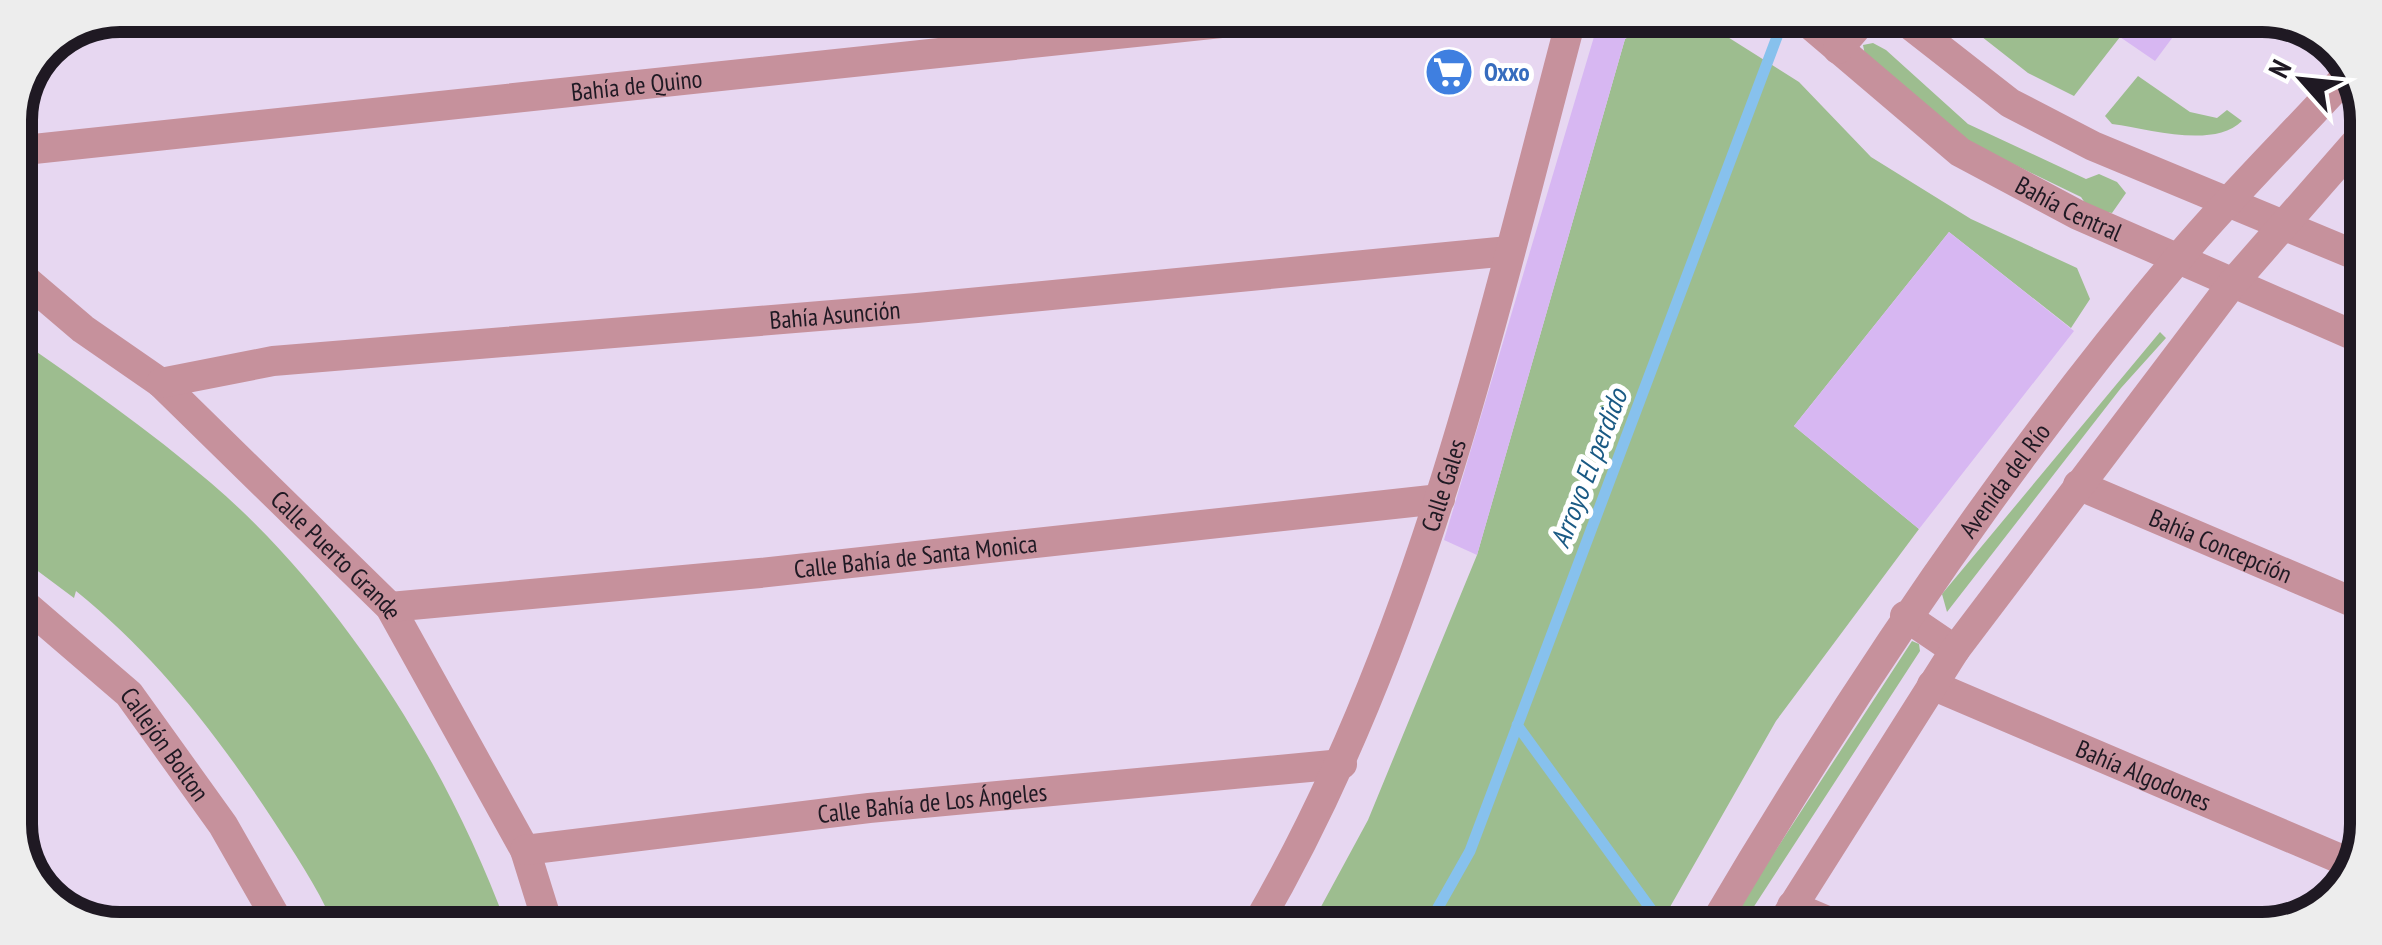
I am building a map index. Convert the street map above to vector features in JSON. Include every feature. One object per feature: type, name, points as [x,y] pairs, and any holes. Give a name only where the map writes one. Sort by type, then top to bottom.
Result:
[{"type":"street","name":"Bahía de Quino","points":[[32,149],[1136,32]]},
{"type":"street","name":"Calle Gales","points":[[1263,912],[1342,764],[1395,635],[1440,499],[1568,32]]},
{"type":"street","points":[[1918,32],[2010,104],[2094,146],[2349,252]]},
{"type":"street","name":"Bahía Central","points":[[1821,34],[1960,152],[2078,216],[2349,334]]},
{"type":"street","name":"Avenida del Río","points":[[1721,912],[1789,797],[1905,616],[2177,259],[2340,82]]},
{"type":"street","points":[[1788,912],[1955,650],[2232,284],[2280,223],[2349,148]]},
{"type":"street","name":"Bahía Asunción","points":[[161,383],[272,361],[918,308],[1510,251]]},
{"type":"street","name":"Calle Puerto Grande","points":[[32,286],[83,329],[161,383],[390,607],[525,850],[544,912]]},
{"type":"street","name":"Bahía Concepción","points":[[2078,485],[2350,601]]},
{"type":"street","name":"Calle Bahía de Santa Monica","points":[[390,607],[760,574],[1440,499]]},
{"type":"street","name":"Callejón Bolton","points":[[33,611],[129,694],[222,825],[273,912]]},
{"type":"street","points":[[1905,616],[1955,650]]},
{"type":"street","name":"Bahía Algodones","points":[[1932,684],[2342,859]]},
{"type":"street","name":"Calle Bahía de Los Ángeles","points":[[525,850],[868,808],[1342,764]]},
{"type":"green space","points":[[1637,32],[1720,32],[1799,82],[1871,157],[1971,219],[2077,268],[2090,299],[2071,328],[1949,232],[1794,426],[1919,529],[1776,721],[1667,912],[1318,912],[1368,820],[1477,555],[1625,39]]},
{"type":"green space","points":[[1976,32],[2113,32],[2120,37],[2074,96],[2028,73]]},
{"type":"green space","points":[[1873,43],[1886,50],[1968,124],[2086,179],[2099,174],[2117,182],[2126,193],[2112,213],[2089,209],[2081,197],[1959,138],[1865,55],[1863,45]]},
{"type":"green space","points":[[2138,76],[2190,112],[2217,118],[2227,110],[2242,121],[2230,129],[2198,136],[2112,124],[2105,116]]},
{"type":"green space","points":[[2160,332],[2166,338],[2121,388],[1947,612],[1942,594]]},
{"type":"green space","points":[[32,349],[188,463],[259,527],[304,576],[346,629],[421,743],[482,864],[501,912],[327,912],[271,817],[182,696],[105,616],[76,591],[74,598],[33,567]]},
{"type":"green space","points":[[1912,641],[1919,644],[1920,651],[1750,912],[1735,912]]},
{"type":"building","points":[[1595,32],[1637,32],[1625,39],[1477,555],[1444,540]]},
{"type":"building","points":[[2124,32],[2177,32],[2155,61],[2120,37]]},
{"type":"building","points":[[1949,232],[2074,331],[1919,529],[1794,426]]},
{"type":"waterway","name":"Arroyo El perdido","points":[[1435,912],[1470,851],[1779,32]]},
{"type":"waterway","points":[[1517,725],[1653,912]]},
{"type":"place","name":"Oxxo","points":[[1449,72]]}]
